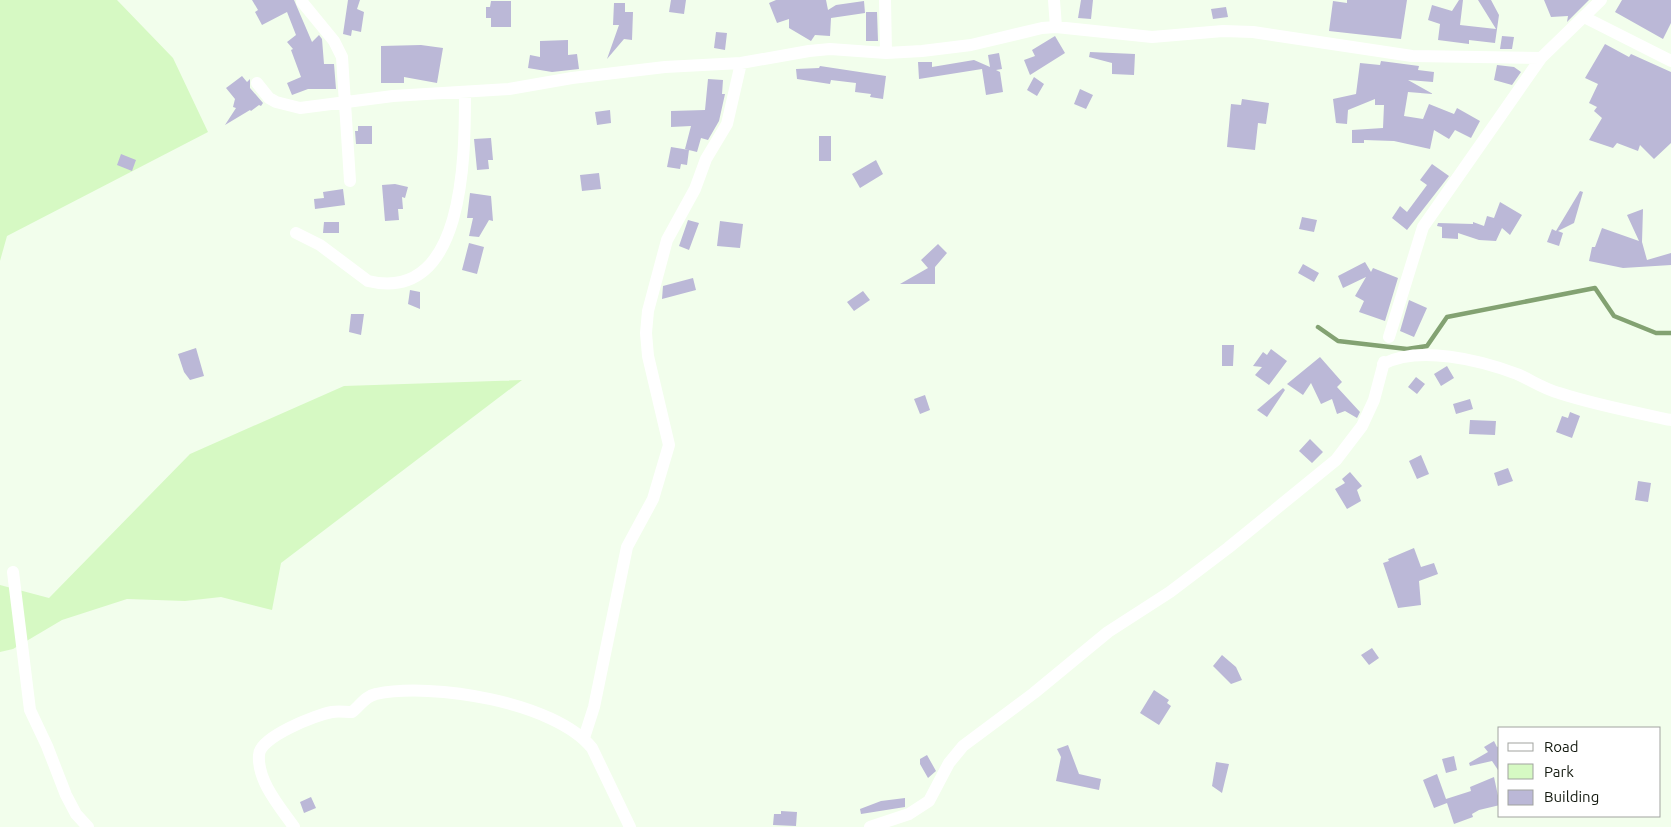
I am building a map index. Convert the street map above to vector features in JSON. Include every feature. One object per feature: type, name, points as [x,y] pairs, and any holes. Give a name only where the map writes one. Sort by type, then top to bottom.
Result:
[{"type":"street","points":[[885,0],[886,53]]},
{"type":"street","points":[[1054,0],[1056,27]]},
{"type":"street","points":[[1389,337],[1423,228],[1540,58],[1601,0]]},
{"type":"street","points":[[302,2],[339,48],[343,69],[350,182]]},
{"type":"street","points":[[1584,17],[1671,61]]},
{"type":"street","points":[[257,83],[269,98],[291,108],[344,104],[393,96],[509,89],[572,78],[665,67],[741,63],[816,50],[886,53],[971,45],[1042,28],[1056,27],[1152,37],[1223,31],[1252,32],[1412,56],[1540,58]]},
{"type":"street","points":[[584,738],[594,707],[627,547],[653,499],[668,444],[648,356],[646,333],[648,311],[667,240],[695,189],[706,159],[727,124],[741,63]]},
{"type":"street","points":[[296,232],[320,245],[368,282],[378,284],[397,283],[418,275],[428,268],[444,242],[458,200],[465,147],[465,92]]},
{"type":"street","points":[[870,827],[909,814],[929,801],[949,764],[963,746],[1034,693],[1108,632],[1170,592],[1228,548],[1336,460],[1362,426],[1374,400],[1384,363],[1402,356],[1436,354],[1517,374],[1556,393],[1590,403],[1671,420]]},
{"type":"street","points":[[13,572],[30,710],[47,746],[66,795],[76,814],[88,827]]},
{"type":"street","points":[[294,827],[264,780],[258,754],[261,747],[282,732],[303,722],[333,712],[352,712],[369,696],[424,690],[464,693],[487,698],[570,727],[584,738],[599,762],[630,827]]},
{"type":"green space","points":[[0,0],[117,0],[173,58],[208,132],[7,236],[0,261]]},
{"type":"green space","points":[[522,380],[281,563],[272,610],[221,597],[185,601],[127,599],[62,620],[13,649],[0,652],[0,585],[49,598],[190,454],[344,386]]},
{"type":"building","points":[[252,0],[294,0],[312,42],[319,35],[322,39],[324,64],[334,64],[336,89],[308,89],[292,95],[287,83],[301,77],[291,50],[293,49],[287,42],[296,35],[287,12],[262,25],[255,12],[258,10]]},
{"type":"building","points":[[348,0],[360,0],[357,9],[364,12],[361,32],[352,30],[351,36],[343,34]]},
{"type":"building","points":[[671,0],[686,0],[684,14],[669,12]]},
{"type":"building","points":[[776,0],[826,0],[828,10],[836,5],[864,1],[865,13],[831,18],[830,36],[815,35],[811,41],[789,28],[789,19],[777,23],[769,3]]},
{"type":"building","points":[[1081,0],[1093,0],[1091,19],[1078,18]]},
{"type":"building","points":[[1347,0],[1407,0],[1401,39],[1329,31],[1333,1],[1347,3]]},
{"type":"building","points":[[1459,0],[1463,0],[1460,25],[1496,29],[1478,0],[1491,0],[1499,15],[1495,43],[1469,40],[1469,44],[1438,40],[1440,24],[1428,20],[1432,5],[1452,11]]},
{"type":"building","points":[[1544,0],[1589,0],[1567,22],[1568,16],[1551,17]]},
{"type":"building","points":[[1622,0],[1671,0],[1671,23],[1663,39],[1615,12]]},
{"type":"building","points":[[491,1],[511,1],[511,27],[491,27],[491,18],[486,18],[486,7],[490,7]]},
{"type":"building","points":[[614,3],[625,3],[625,12],[633,12],[632,40],[624,39],[607,59],[619,25],[613,25]]},
{"type":"building","points":[[1226,7],[1228,17],[1213,19],[1211,9]]},
{"type":"building","points":[[866,12],[877,12],[878,41],[866,41]]},
{"type":"building","points":[[716,32],[727,33],[725,50],[714,48]]},
{"type":"building","points":[[1055,36],[1065,53],[1030,75],[1024,60],[1035,56],[1032,50]]},
{"type":"building","points":[[1502,36],[1514,37],[1512,49],[1500,49]]},
{"type":"building","points":[[568,40],[568,55],[577,54],[579,69],[552,72],[528,68],[530,55],[540,57],[540,41]]},
{"type":"building","points":[[1605,44],[1629,57],[1631,54],[1671,72],[1671,143],[1654,159],[1640,145],[1638,151],[1617,143],[1613,148],[1589,140],[1602,118],[1594,111],[1597,107],[1589,103],[1598,84],[1585,78]]},
{"type":"building","points":[[421,45],[443,48],[437,83],[404,77],[404,83],[381,83],[381,46]]},
{"type":"building","points":[[1090,52],[1135,54],[1134,75],[1112,74],[1112,63],[1089,57]]},
{"type":"building","points":[[999,53],[1002,69],[996,70],[1000,72],[1003,92],[986,95],[982,69],[919,79],[918,62],[932,62],[932,67],[974,60],[990,67],[988,55]]},
{"type":"building","points":[[1381,61],[1419,66],[1418,70],[1434,72],[1433,82],[1408,80],[1433,94],[1408,92],[1404,116],[1423,119],[1429,104],[1454,114],[1457,108],[1480,121],[1471,138],[1455,130],[1449,139],[1434,130],[1430,149],[1394,141],[1364,140],[1364,143],[1352,143],[1352,130],[1383,128],[1384,105],[1375,105],[1375,99],[1348,110],[1347,124],[1336,123],[1333,99],[1356,94],[1360,63],[1380,65]]},
{"type":"building","points":[[1497,65],[1514,67],[1521,72],[1512,85],[1494,80]]},
{"type":"building","points":[[820,66],[886,76],[883,99],[870,97],[871,94],[855,92],[856,83],[831,80],[830,84],[797,79],[796,69],[819,68]]},
{"type":"building","points":[[242,76],[247,82],[250,79],[250,88],[263,103],[261,106],[259,105],[225,125],[236,108],[233,107],[235,99],[226,88]]},
{"type":"building","points":[[1034,77],[1044,84],[1037,96],[1027,90]]},
{"type":"building","points":[[708,79],[723,80],[722,94],[725,94],[719,121],[708,140],[701,138],[697,152],[685,149],[691,126],[671,127],[671,111],[705,110]]},
{"type":"building","points":[[1080,89],[1093,95],[1086,109],[1074,104]]},
{"type":"building","points":[[1242,99],[1269,103],[1266,124],[1258,123],[1255,150],[1227,147],[1231,104],[1241,105]]},
{"type":"building","points":[[610,110],[611,123],[597,125],[595,112]]},
{"type":"building","points":[[358,126],[372,126],[372,144],[356,144],[355,131],[358,131]]},
{"type":"building","points":[[819,136],[831,136],[831,161],[819,161]]},
{"type":"building","points":[[491,138],[493,160],[488,160],[489,169],[477,170],[474,139]]},
{"type":"building","points":[[671,147],[689,150],[687,165],[681,164],[680,169],[667,167]]},
{"type":"building","points":[[121,154],[136,160],[132,171],[117,165]]},
{"type":"building","points":[[876,160],[883,174],[860,188],[852,174]]},
{"type":"building","points":[[1432,164],[1449,176],[1407,230],[1392,218],[1400,206],[1407,212],[1427,185],[1420,180]]},
{"type":"building","points":[[599,173],[601,189],[582,191],[580,175]]},
{"type":"building","points":[[395,184],[408,187],[405,198],[402,197],[403,209],[398,209],[399,220],[385,221],[382,185]]},
{"type":"building","points":[[343,189],[345,205],[315,209],[314,199],[324,198],[323,192]]},
{"type":"building","points":[[1580,191],[1583,192],[1574,223],[1558,231],[1563,233],[1559,246],[1547,242],[1552,229],[1556,231]]},
{"type":"building","points":[[470,193],[491,196],[493,221],[489,220],[479,237],[469,236],[473,218],[467,218]]},
{"type":"building","points":[[1500,202],[1522,215],[1510,235],[1502,228],[1496,241],[1479,240],[1458,233],[1458,239],[1442,238],[1442,227],[1437,226],[1438,223],[1473,224],[1473,222],[1484,226],[1487,216],[1494,218]]},
{"type":"building","points":[[1643,209],[1642,242],[1647,260],[1671,253],[1671,265],[1623,268],[1589,261],[1592,247],[1595,247],[1602,228],[1639,241],[1627,215]]},
{"type":"building","points":[[1302,217],[1317,220],[1314,232],[1299,229]]},
{"type":"building","points":[[688,220],[699,223],[689,250],[679,246]]},
{"type":"building","points":[[720,221],[743,224],[740,248],[717,246]]},
{"type":"building","points":[[324,222],[339,222],[339,233],[323,233]]},
{"type":"building","points":[[469,243],[484,247],[477,274],[462,270]]},
{"type":"building","points":[[938,244],[947,253],[935,267],[935,284],[900,284],[928,268],[921,260]]},
{"type":"building","points":[[1365,262],[1371,272],[1373,268],[1398,278],[1385,321],[1359,312],[1364,301],[1355,296],[1366,277],[1343,288],[1338,276]]},
{"type":"building","points":[[1303,264],[1319,273],[1314,282],[1298,273]]},
{"type":"building","points":[[693,278],[696,290],[662,299],[663,286]]},
{"type":"building","points":[[410,290],[420,292],[420,309],[408,304]]},
{"type":"building","points":[[863,291],[870,300],[854,311],[847,302]]},
{"type":"building","points":[[1409,300],[1427,308],[1414,337],[1400,331]]},
{"type":"building","points":[[351,314],[364,314],[361,335],[349,332]]},
{"type":"building","points":[[1222,345],[1234,345],[1233,366],[1222,366]]},
{"type":"building","points":[[196,348],[204,376],[190,380],[184,372],[178,354]]},
{"type":"building","points":[[1271,349],[1287,361],[1269,385],[1255,375],[1262,367],[1253,366],[1263,352],[1267,355]]},
{"type":"building","points":[[1320,357],[1342,382],[1337,387],[1360,412],[1357,418],[1345,411],[1337,414],[1332,399],[1321,404],[1311,383],[1303,395],[1287,384]]},
{"type":"building","points":[[1447,366],[1454,378],[1441,386],[1434,374]]},
{"type":"building","points":[[1416,377],[1425,384],[1417,394],[1408,387]]},
{"type":"building","points":[[1283,388],[1285,390],[1267,417],[1257,410]]},
{"type":"building","points":[[925,395],[930,410],[920,414],[914,399]]},
{"type":"building","points":[[1470,399],[1473,409],[1456,414],[1453,404]]},
{"type":"building","points":[[1570,412],[1580,416],[1572,438],[1556,432],[1562,416],[1568,418]]},
{"type":"building","points":[[1470,420],[1496,421],[1495,435],[1469,434]]},
{"type":"building","points":[[1310,439],[1323,452],[1312,463],[1299,451]]},
{"type":"building","points":[[1421,455],[1429,474],[1417,479],[1409,461]]},
{"type":"building","points":[[1508,468],[1513,481],[1498,486],[1494,473]]},
{"type":"building","points":[[1350,472],[1362,486],[1357,490],[1361,501],[1347,509],[1335,489],[1345,483],[1342,479]]},
{"type":"building","points":[[1638,481],[1651,483],[1648,502],[1635,500]]},
{"type":"building","points":[[1414,548],[1421,567],[1434,563],[1438,574],[1419,581],[1421,605],[1398,608],[1383,563]]},
{"type":"building","points":[[1372,648],[1379,658],[1369,665],[1361,655]]},
{"type":"building","points":[[1222,655],[1236,667],[1242,680],[1231,684],[1213,666]]},
{"type":"building","points":[[1154,690],[1169,700],[1167,703],[1171,706],[1159,725],[1140,713]]},
{"type":"building","points":[[1494,741],[1498,747],[1498,770],[1492,761],[1470,766],[1469,763],[1488,752],[1484,747]]},
{"type":"building","points":[[1068,745],[1079,774],[1101,779],[1099,790],[1056,781],[1061,757],[1057,749]]},
{"type":"building","points":[[927,755],[936,771],[928,778],[920,764],[920,759]]},
{"type":"building","points":[[1454,756],[1457,770],[1446,773],[1442,759]]},
{"type":"building","points":[[1216,762],[1229,764],[1222,793],[1212,786]]},
{"type":"building","points":[[1437,774],[1446,799],[1471,791],[1470,787],[1494,777],[1498,805],[1479,810],[1472,814],[1473,817],[1454,824],[1447,803],[1434,808],[1423,780]]},
{"type":"building","points":[[311,797],[316,808],[304,813],[300,802]]},
{"type":"building","points":[[905,798],[905,807],[861,814],[860,809],[881,801]]},
{"type":"building","points":[[781,811],[797,812],[796,826],[773,825],[774,814],[781,814]]},
{"type":"waterway","points":[[1318,327],[1338,341],[1407,349],[1427,346],[1447,317],[1595,288],[1614,316],[1656,333],[1671,333]]}]
